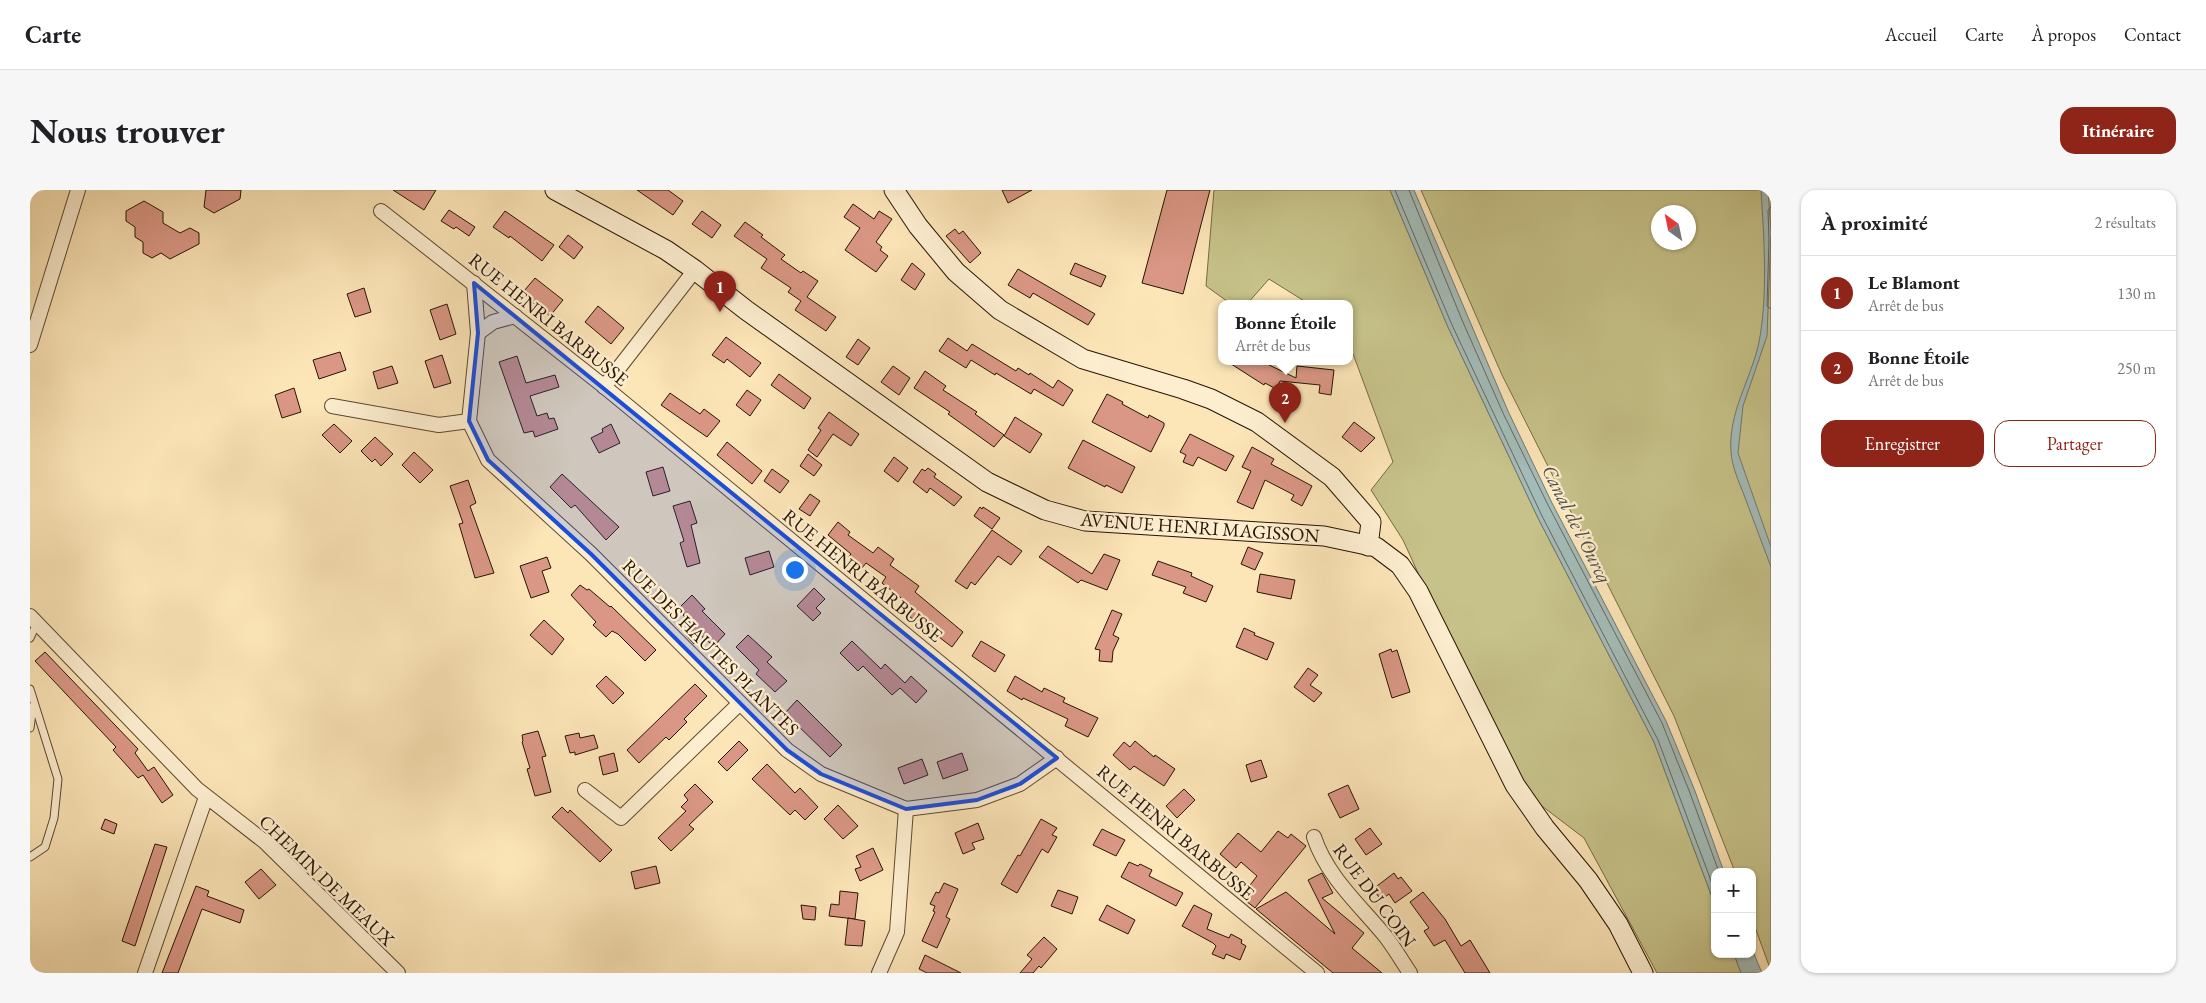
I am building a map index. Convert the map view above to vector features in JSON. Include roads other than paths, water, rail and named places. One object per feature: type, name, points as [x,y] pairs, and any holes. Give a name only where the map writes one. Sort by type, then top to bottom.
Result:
[{"type":"main road","points":[[894,190],[918,226],[956,272],[1000,310],[1083,359],[1211,399],[1257,422],[1332,477],[1371,522],[1368,546]]},
{"type":"main road","name":"AVENUE HENRI MAGISSON","points":[[567,193],[666,250],[746,310],[987,482],[1045,510],[1085,521],[1324,536],[1376,547],[1400,565],[1418,591],[1515,784],[1545,828],[1588,880],[1618,924],[1644,973]]},
{"type":"street","points":[[30,346],[78,190]]},
{"type":"street","name":"RUE HENRI BARBUSSE","points":[[381,211],[604,387],[1317,973]]},
{"type":"street","points":[[604,387],[695,270]]},
{"type":"street","points":[[332,406],[438,425],[469,421],[478,333],[474,283]]},
{"type":"street","points":[[478,333],[493,322],[515,316]]},
{"type":"street","name":"RUE DES HAUTES PLANTES","points":[[469,421],[488,460],[591,554],[787,750],[821,774],[906,809],[977,800],[1020,784],[1057,758]]},
{"type":"street","name":"CHEMIN DE MEAUX","points":[[33,619],[206,797],[265,842],[398,973]]},
{"type":"street","points":[[585,790],[621,818],[740,703]]},
{"type":"street","points":[[145,973],[206,797]]},
{"type":"street","points":[[879,973],[897,932],[906,809]]},
{"type":"street","name":"RUE DU COIN","points":[[1314,837],[1318,850],[1343,887],[1387,938],[1410,973]]},
{"type":"lane","points":[[30,638],[33,619]]},
{"type":"lane","points":[[30,689],[58,779],[54,818],[45,847],[32,854]]},
{"type":"lane","points":[[30,728],[34,701]]},
{"type":"water","points":[[1390,190],[1414,190],[1508,411],[1552,503],[1666,721],[1695,791],[1723,868],[1711,868],[1711,894],[1654,742],[1538,518],[1448,327]]},
{"type":"water","points":[[1761,190],[1768,190],[1771,232],[1767,336],[1743,406],[1738,453],[1771,547],[1771,567],[1736,474],[1731,452],[1731,437],[1736,410],[1755,356],[1762,324],[1764,266]]},
{"type":"water","points":[[1735,958],[1756,958],[1762,973],[1741,973]]},
{"type":"place","name":"Le Blamont","points":[[720,312]]},
{"type":"place","name":"Bonne Étoile","points":[[1285,423]]},
{"type":"water label","name":"Canal de l'Ourcq","points":[[1577,524]]}]
